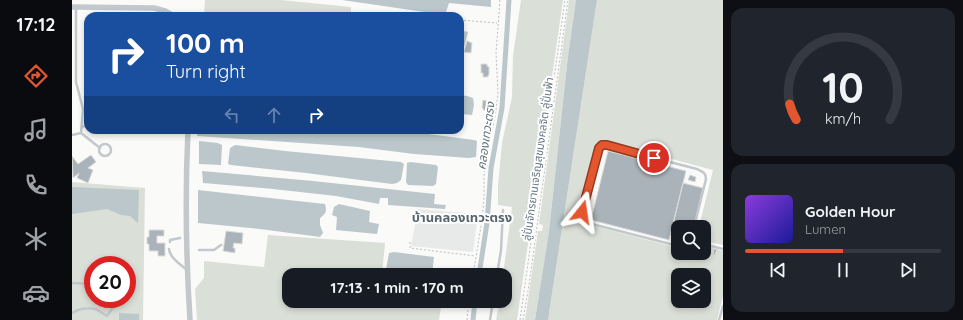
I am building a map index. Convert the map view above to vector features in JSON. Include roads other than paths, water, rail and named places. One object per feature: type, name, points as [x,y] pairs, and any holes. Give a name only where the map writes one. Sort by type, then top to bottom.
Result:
[{"type":"street","points":[[74,7],[154,8],[167,12]]},
{"type":"street","points":[[188,134],[187,154],[190,250],[187,271],[190,320]]},
{"type":"lane","points":[[74,7],[76,82],[83,109],[81,133]]},
{"type":"lane","points":[[72,135],[81,133]]},
{"type":"lane","points":[[81,133],[100,148]]},
{"type":"lane","points":[[104,144],[108,144],[112,149],[111,153],[108,156],[104,156],[100,154],[100,148],[100,146],[104,144]]},
{"type":"lane","points":[[671,244],[588,223],[583,220],[582,212],[599,148],[602,145],[607,145],[697,169],[703,172],[706,175],[706,179],[696,220]]},
{"type":"lane","points":[[498,268],[501,250],[503,210]]},
{"type":"lane","points":[[170,242],[172,239],[180,238]]},
{"type":"lane","points":[[199,250],[214,250],[221,245]]},
{"type":"lane","points":[[711,246],[723,249]]},
{"type":"lane","points":[[169,249],[172,257],[187,271]]},
{"type":"lane","points":[[72,283],[84,284]]},
{"type":"lane","points":[[719,320],[723,306]]},
{"type":"lane","points":[[72,313],[87,309],[95,309],[107,316],[113,308]]},
{"type":"lane","points":[[490,320],[492,308]]},
{"type":"waterway","name":"คลองเทวะตรง","points":[[480,268],[487,223],[491,168],[502,108],[509,0]]},
{"type":"waterway","name":"คลองเทวะตรง","points":[[473,320],[474,308]]},
{"type":"district","name":"บ้านคลองเทวะตรง","points":[[462,217]]}]
